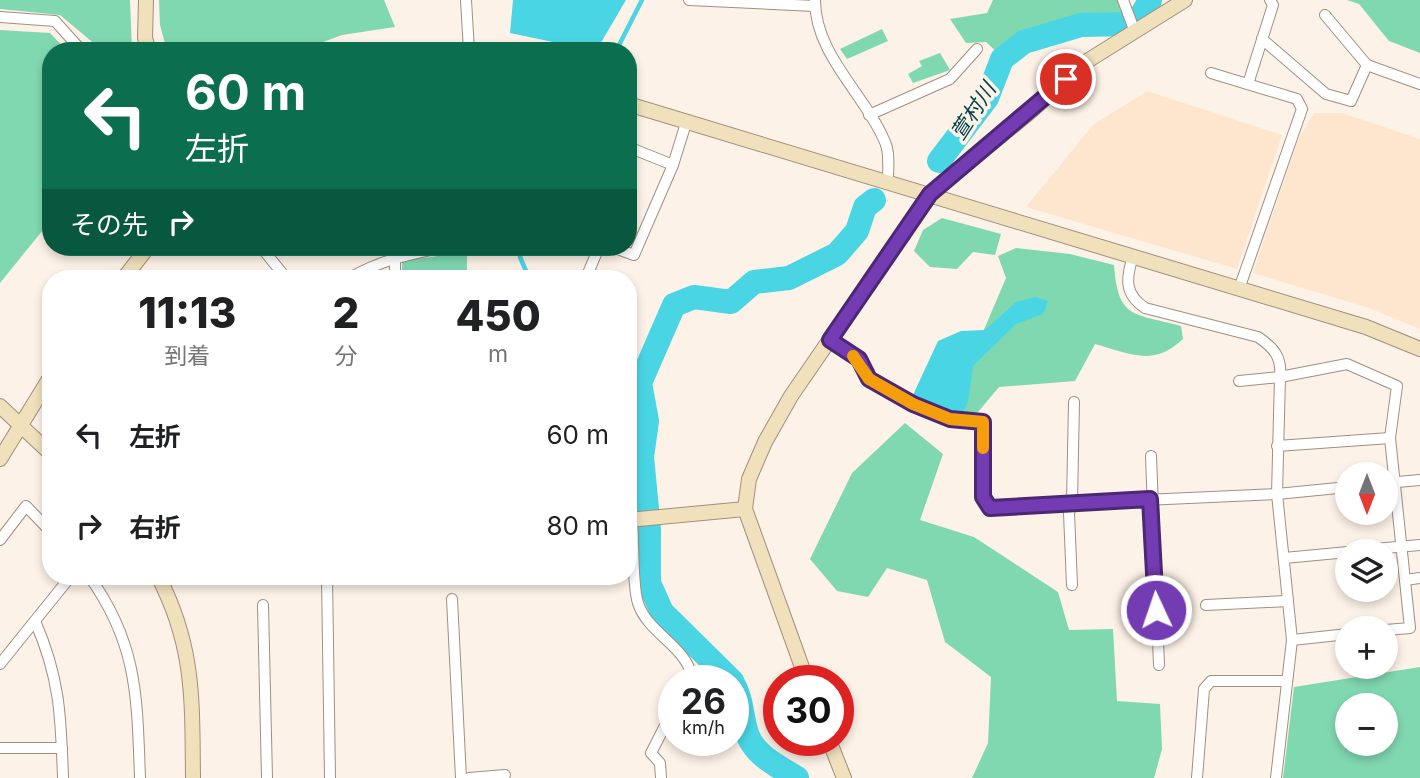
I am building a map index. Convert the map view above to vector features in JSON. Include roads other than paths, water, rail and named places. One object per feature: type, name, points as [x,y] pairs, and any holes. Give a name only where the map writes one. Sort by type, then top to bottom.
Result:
[{"type":"street","points":[[146,0],[146,42]]},
{"type":"street","points":[[466,0],[468,42]]},
{"type":"street","points":[[689,0],[815,3],[824,43],[886,143],[888,180]]},
{"type":"street","points":[[1123,0],[1132,25]]},
{"type":"street","points":[[801,665],[745,509],[748,480],[765,442],[791,396],[930,194],[1132,25],[1185,0]]},
{"type":"street","points":[[1248,84],[1273,5],[1270,0]]},
{"type":"street","points":[[1325,16],[1367,65],[1420,84]]},
{"type":"street","points":[[0,17],[55,21],[74,42]]},
{"type":"street","points":[[1262,39],[1326,94],[1351,101],[1367,65]]},
{"type":"street","points":[[869,116],[950,79],[977,49]]},
{"type":"street","points":[[1211,73],[1297,99],[1303,109],[1239,289]]},
{"type":"street","points":[[637,106],[888,180],[1366,327],[1420,349]]},
{"type":"street","points":[[637,248],[673,166],[687,120]]},
{"type":"street","points":[[637,151],[673,166]]},
{"type":"street","points":[[130,270],[141,256]]},
{"type":"street","points":[[268,256],[280,270]]},
{"type":"street","points":[[363,270],[400,256]]},
{"type":"street","points":[[1133,256],[1127,286],[1134,300],[1145,308],[1258,337],[1273,348],[1282,363],[1277,494],[1292,640],[1276,778]]},
{"type":"street","points":[[395,257],[395,270]]},
{"type":"street","points":[[830,340],[859,359],[869,379],[913,404],[950,419],[983,422],[983,497],[990,508],[1277,494],[1335,488]]},
{"type":"street","points":[[1239,381],[1280,377],[1347,364],[1397,386],[1390,438],[1390,462]]},
{"type":"street","points":[[0,459],[42,390]]},
{"type":"street","points":[[1072,585],[1069,513],[1072,502],[1074,402]]},
{"type":"street","points":[[0,406],[42,446]]},
{"type":"street","points":[[1277,446],[1390,438]]},
{"type":"street","points":[[1151,456],[1150,499],[1159,665]]},
{"type":"street","points":[[1398,481],[1420,480]]},
{"type":"street","points":[[0,540],[26,506],[42,523]]},
{"type":"street","points":[[637,519],[745,509]]},
{"type":"street","points":[[1397,525],[1410,628],[1398,629]]},
{"type":"street","points":[[1398,547],[1420,545]]},
{"type":"street","points":[[1284,558],[1335,553]]},
{"type":"street","points":[[1405,580],[1420,578]]},
{"type":"street","points":[[0,663],[64,585]]},
{"type":"street","points":[[95,585],[108,603],[127,646],[137,691],[140,778]]},
{"type":"street","points":[[162,585],[184,637],[191,692],[193,778]]},
{"type":"street","points":[[327,585],[330,778]]},
{"type":"street","points":[[636,585],[638,603],[655,628],[689,665]]},
{"type":"street","points":[[452,599],[461,778]]},
{"type":"street","points":[[1206,605],[1288,601]]},
{"type":"street","points":[[263,605],[267,778]]},
{"type":"street","points":[[35,621],[49,653],[60,693],[63,778]]},
{"type":"street","points":[[1292,640],[1335,635]]},
{"type":"street","points":[[1197,778],[1203,690],[1211,681],[1286,681]]},
{"type":"street","points":[[658,739],[651,753],[660,763],[661,778]]},
{"type":"street","points":[[0,748],[62,748]]},
{"type":"street","points":[[835,756],[844,778]]},
{"type":"street","points":[[469,778],[505,775]]},
{"type":"water","points":[[513,0],[626,0],[601,42],[553,42],[510,33]]},
{"type":"water","points":[[1035,297],[1048,301],[1043,314],[1016,324],[973,366],[968,402],[963,412],[942,409],[913,395],[938,341],[961,331],[985,330],[1016,302]]},
{"type":"waterway","points":[[621,42],[642,0]]},
{"type":"waterway","name":"萱村川","points":[[939,161],[987,98],[1002,59],[1024,42],[1081,25],[1130,24],[1141,16],[1150,0]]},
{"type":"waterway","name":"萱村川","points":[[716,665],[662,612],[649,583],[649,530],[642,457],[647,421],[640,383],[674,305],[694,297],[731,302],[754,282],[789,278],[837,254],[857,231],[865,207],[874,200]]},
{"type":"waterway","points":[[520,256],[526,270]]},
{"type":"waterway","points":[[637,489],[644,494]]},
{"type":"waterway","name":"萱村川","points":[[749,738],[757,750],[797,778]]}]
